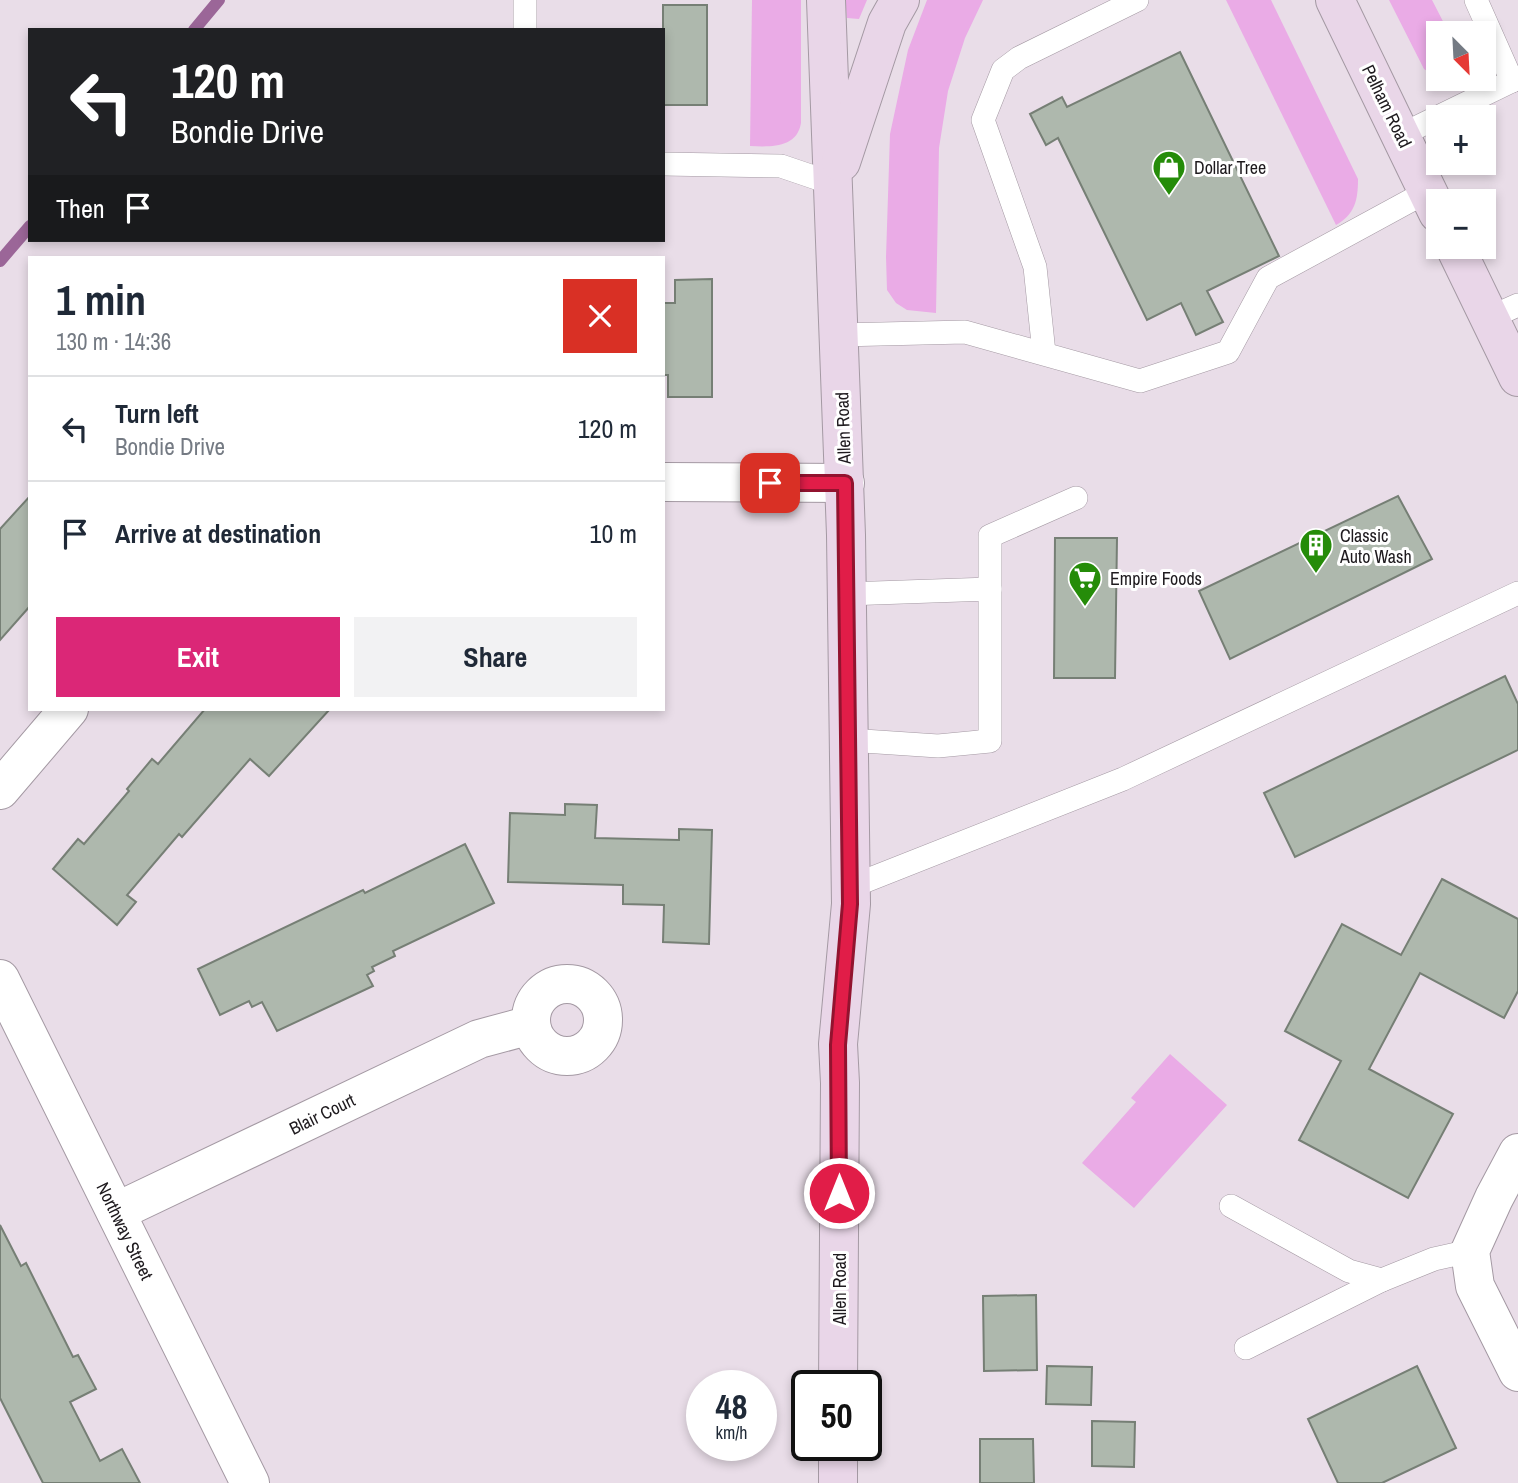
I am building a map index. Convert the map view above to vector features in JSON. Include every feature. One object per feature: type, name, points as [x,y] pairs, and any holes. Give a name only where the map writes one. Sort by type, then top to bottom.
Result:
[{"type":"main road","name":"Allen Road","points":[[826,0],[845,483],[850,887],[838,1045],[838,1370]]},
{"type":"main road","name":"Allen Road","points":[[834,184],[887,23],[900,0]]},
{"type":"main road","name":"Pelham Road","points":[[1335,0],[1427,189]]},
{"type":"main road","points":[[1464,259],[1504,312],[1518,377]]},
{"type":"main road","points":[[838,1461],[838,1483]]},
{"type":"street","points":[[665,482],[845,483]]},
{"type":"street","points":[[0,790],[67,711]]},
{"type":"street","name":"Northway Street","points":[[0,979],[250,1483]]},
{"type":"street","name":"Blair Court","points":[[116,1212],[479,1038],[531,1025]]},
{"type":"street","points":[[1514,1356],[1475,1286],[1470,1251],[1518,1153]]},
{"type":"lane","points":[[525,0],[525,28]]},
{"type":"lane","points":[[1044,353],[1035,267],[983,120],[1003,70],[1019,58],[1137,0]]},
{"type":"lane","points":[[1401,135],[1515,80],[1476,0]]},
{"type":"lane","points":[[665,164],[781,166],[834,184]]},
{"type":"lane","points":[[839,335],[965,331],[1140,380],[1228,352],[1268,278],[1426,205]]},
{"type":"lane","points":[[848,740],[938,746],[990,741],[990,536],[1076,498]]},
{"type":"lane","points":[[846,594],[990,589]]},
{"type":"lane","points":[[850,887],[1123,779],[1518,593]]},
{"type":"lane","points":[[1231,1206],[1349,1271],[1382,1280]]},
{"type":"lane","points":[[1246,1348],[1382,1280],[1434,1259],[1470,1251]]},
{"type":"shaded area","points":[[752,0],[801,0],[801,123],[799,131],[789,142],[774,146],[750,146]]},
{"type":"shaded area","points":[[845,0],[867,0],[859,19],[847,18]]},
{"type":"shaded area","points":[[927,0],[983,0],[965,38],[948,91],[939,148],[936,313],[907,310],[896,303],[887,290],[886,257],[890,134],[908,50]]},
{"type":"shaded area","points":[[1226,0],[1271,0],[1358,179],[1354,206],[1336,225]]},
{"type":"shaded area","points":[[1389,0],[1432,0],[1443,21],[1426,21],[1426,70]]},
{"type":"shaded area","points":[[1170,1054],[1227,1105],[1134,1208],[1082,1163],[1136,1102],[1131,1098]]},
{"type":"building","points":[[663,5],[707,5],[707,105],[665,105]]},
{"type":"building","name":"Dollar Tree","points":[[1180,52],[1279,256],[1207,291],[1223,322],[1196,335],[1181,303],[1147,320],[1058,138],[1046,145],[1030,114],[1062,97],[1067,107]]},
{"type":"building","points":[[712,279],[712,397],[668,397],[668,375],[665,375],[665,303],[675,303],[675,280]]},
{"type":"building","name":"Classic Auto Wash","points":[[1398,496],[1432,559],[1230,659],[1199,591]]},
{"type":"building","points":[[28,498],[28,608],[0,640],[0,529]]},
{"type":"building","name":"Empire Foods","points":[[1055,538],[1117,538],[1115,678],[1054,678]]},
{"type":"building","points":[[1505,676],[1518,704],[1518,750],[1295,857],[1264,793]]},
{"type":"building","points":[[203,711],[328,711],[269,776],[250,759],[182,837],[179,834],[127,895],[136,902],[117,925],[53,869],[78,839],[84,844],[152,759],[158,764]]},
{"type":"building","points":[[565,804],[597,805],[595,838],[679,840],[679,829],[712,830],[709,944],[663,942],[664,905],[623,904],[623,885],[508,882],[510,813],[565,815]]},
{"type":"building","points":[[465,844],[494,903],[393,951],[395,956],[372,967],[374,971],[367,975],[373,986],[277,1031],[262,1002],[252,1007],[249,1001],[220,1015],[198,969]]},
{"type":"building","points":[[1442,879],[1518,919],[1518,991],[1504,1018],[1420,973],[1369,1069],[1453,1114],[1408,1198],[1299,1140],[1341,1061],[1285,1031],[1342,924],[1401,955]]},
{"type":"building","points":[[0,1225],[21,1266],[26,1263],[73,1357],[78,1355],[96,1389],[70,1402],[100,1461],[122,1449],[140,1483],[43,1483],[0,1398]]},
{"type":"building","points":[[1036,1295],[1037,1370],[984,1371],[983,1296]]},
{"type":"building","points":[[1047,1366],[1092,1367],[1091,1405],[1046,1404]]},
{"type":"building","points":[[1417,1366],[1456,1448],[1382,1483],[1338,1483],[1308,1419]]},
{"type":"building","points":[[1092,1421],[1135,1422],[1134,1467],[1092,1466]]},
{"type":"building","points":[[980,1439],[1033,1439],[1034,1483],[980,1483]]},
{"type":"waterway","points":[[196,28],[219,0]]},
{"type":"waterway","points":[[0,261],[28,228]]},
{"type":"place","name":"Dollar Tree","points":[[1169,197]]},
{"type":"place","name":"Classic Auto Wash","points":[[1316,575]]},
{"type":"place","name":"Empire Foods","points":[[1085,608]]},
{"type":"route","points":[[770,483],[845,483],[850,904],[838,1045],[839,1193]]}]
